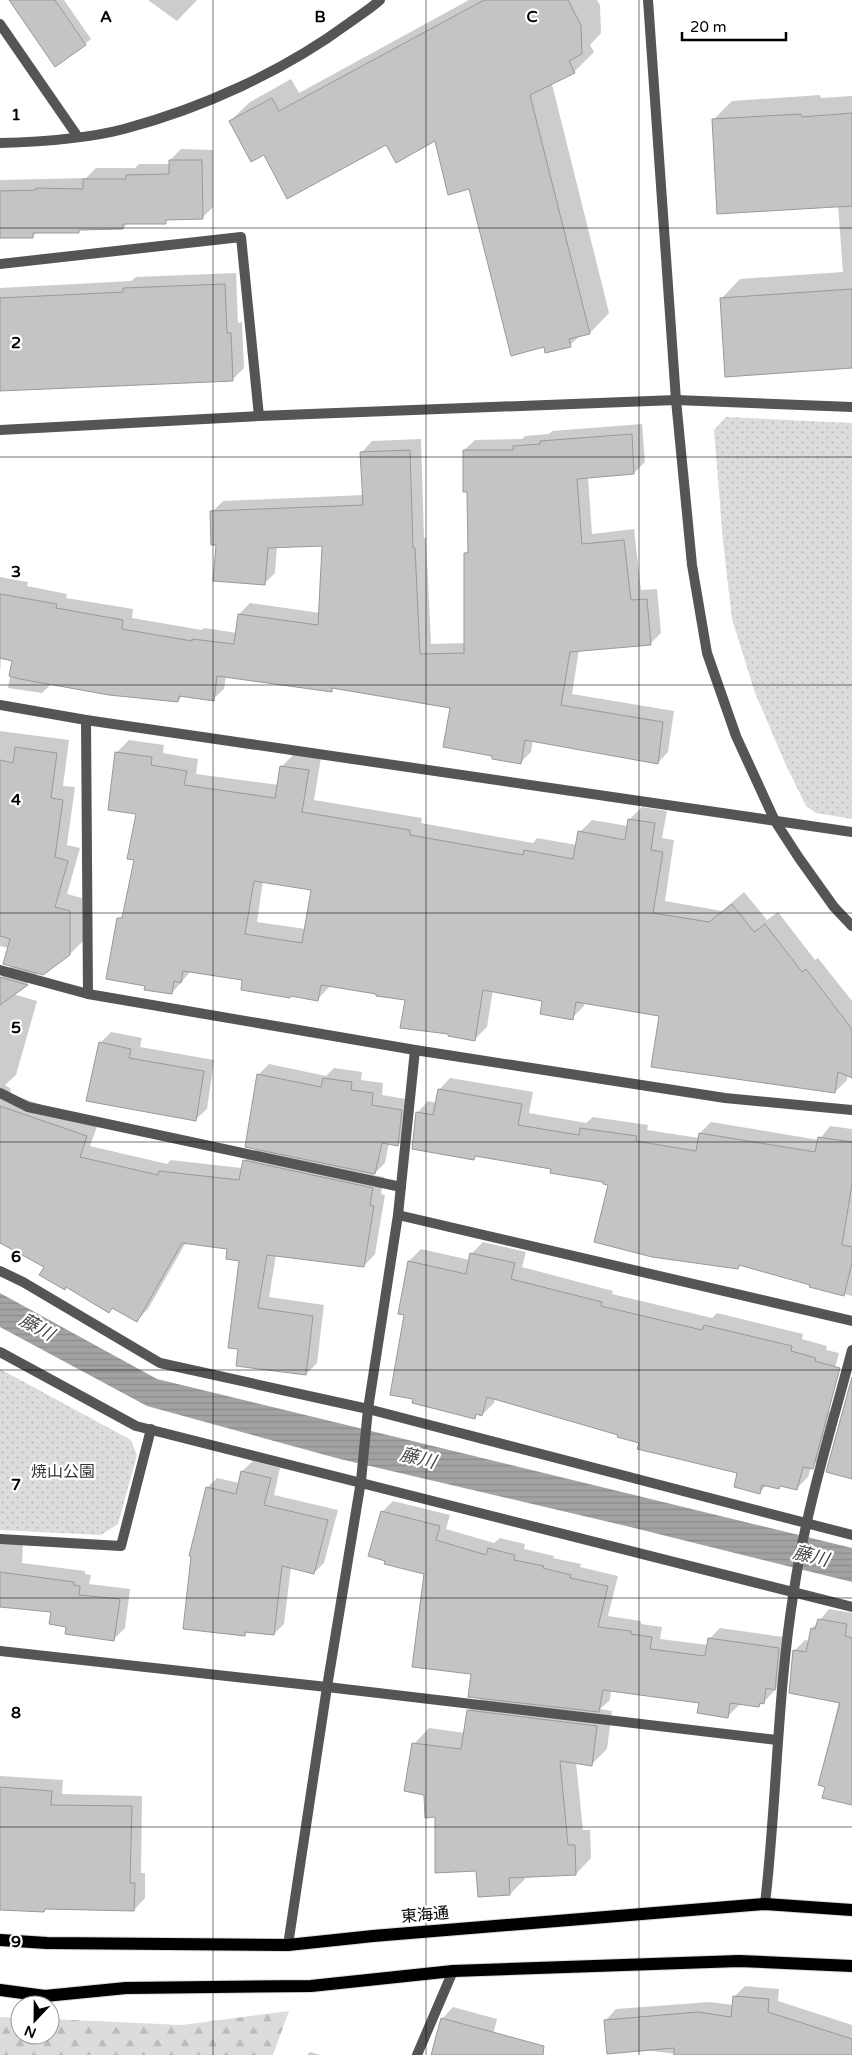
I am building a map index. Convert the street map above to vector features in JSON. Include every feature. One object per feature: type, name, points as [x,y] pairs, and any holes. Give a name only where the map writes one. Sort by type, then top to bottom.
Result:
[{"type":"main road","name":"東海通","points":[[0,1940],[47,1943],[288,1944],[765,1904],[852,1910]]},
{"type":"main road","points":[[0,1990],[45,1996],[126,1988],[311,1986],[453,1971],[739,1961],[852,1966]]},
{"type":"street","points":[[0,143],[78,137],[123,130],[179,112],[277,69],[319,46],[380,0]]},
{"type":"street","points":[[648,0],[676,400],[692,565],[707,653],[736,736],[775,821],[829,900],[852,926]]},
{"type":"street","points":[[0,24],[78,137]]},
{"type":"street","points":[[0,264],[241,237],[258,416]]},
{"type":"street","points":[[0,430],[258,416],[676,400],[852,407]]},
{"type":"street","points":[[0,705],[86,720],[852,832]]},
{"type":"street","points":[[86,720],[88,994]]},
{"type":"street","points":[[0,970],[88,994],[415,1050],[725,1098],[852,1110]]},
{"type":"street","points":[[288,1944],[327,1687],[361,1481],[368,1409],[398,1215],[415,1050]]},
{"type":"street","points":[[0,1093],[28,1107],[401,1187]]},
{"type":"street","points":[[398,1215],[852,1321]]},
{"type":"street","points":[[0,1271],[23,1282],[160,1363],[368,1409],[805,1528],[852,1535]]},
{"type":"street","points":[[765,1904],[777,1740],[793,1592],[805,1528],[852,1350]]},
{"type":"street","points":[[0,1352],[136,1426],[361,1481],[852,1607]]},
{"type":"street","points":[[0,1539],[121,1546],[151,1429]]},
{"type":"street","points":[[0,1651],[777,1740]]},
{"type":"street","points":[[417,2055],[453,1971]]},
{"type":"green space","points":[[726,417],[852,423],[852,819],[816,813],[806,806],[755,693],[732,619],[723,541],[714,430]]},
{"type":"green space","name":"焼山公園","points":[[0,1369],[131,1440],[137,1455],[118,1524],[101,1535],[0,1530]]},
{"type":"green space","points":[[289,2011],[273,2055],[0,2055],[0,2017],[10,2018],[10,2045],[60,2045],[60,2019],[182,2025]]},
{"type":"water","name":"藤川","points":[[0,1293],[157,1379],[852,1548],[852,1582],[626,1526],[340,1459],[147,1406],[0,1327]]},
{"type":"building","points":[[9,0],[55,0],[86,45],[55,67]]},
{"type":"building","points":[[484,0],[568,0],[581,25],[582,54],[569,61],[575,73],[530,95],[590,334],[569,339],[571,347],[545,353],[544,347],[511,356],[469,189],[448,195],[435,141],[396,163],[386,145],[287,199],[264,155],[251,162],[229,121],[272,98],[279,111]]},
{"type":"building","points":[[852,113],[852,206],[717,214],[712,119],[801,114],[802,117]]},
{"type":"building","points":[[169,160],[202,160],[203,219],[166,220],[166,224],[123,224],[123,229],[79,230],[79,233],[33,233],[33,238],[0,238],[0,191],[36,190],[36,188],[83,189],[83,179],[126,179],[126,175],[169,174]]},
{"type":"building","points":[[225,284],[227,333],[231,333],[233,381],[0,391],[0,298],[123,292],[123,288]]},
{"type":"building","points":[[852,289],[852,368],[725,377],[720,298]]},
{"type":"building","points":[[632,434],[634,474],[577,479],[582,544],[624,540],[631,600],[647,599],[651,645],[570,652],[561,705],[663,722],[658,764],[525,740],[521,764],[492,759],[492,756],[443,747],[450,708],[332,688],[332,692],[217,676],[214,701],[179,696],[178,702],[109,695],[20,679],[9,676],[12,661],[0,658],[0,594],[57,604],[56,608],[123,620],[122,629],[192,641],[192,639],[234,644],[238,614],[318,625],[322,546],[268,548],[265,585],[213,581],[216,545],[211,545],[210,511],[363,505],[360,452],[410,450],[413,548],[415,548],[420,654],[464,653],[464,553],[468,553],[467,492],[463,492],[463,450],[513,450],[513,446],[540,444],[540,441]]},
{"type":"building","points":[[15,747],[57,753],[51,798],[63,800],[55,857],[68,861],[55,907],[70,911],[70,955],[43,975],[3,964],[10,939],[0,936],[0,760],[13,763]]},
{"type":"building","points":[[115,752],[152,757],[151,765],[187,771],[184,785],[275,798],[280,766],[309,770],[302,812],[410,830],[410,835],[523,855],[524,850],[573,859],[578,831],[625,840],[628,819],[655,823],[651,850],[663,852],[653,913],[709,922],[732,904],[754,932],[765,924],[802,972],[806,969],[852,1029],[852,1078],[838,1072],[835,1093],[651,1067],[659,1016],[576,1002],[573,1020],[540,1014],[542,1001],[483,990],[475,1041],[448,1036],[448,1034],[400,1028],[405,1000],[376,996],[376,994],[321,985],[318,1001],[291,996],[290,998],[241,990],[242,980],[183,971],[181,983],[174,981],[172,994],[144,990],[145,986],[106,979],[117,918],[122,918],[134,860],[127,859],[136,814],[108,810]],"holes":[[[254,881],[311,890],[302,943],[245,934]]]},
{"type":"building","points":[[0,977],[28,985],[0,1005]]},
{"type":"building","points":[[99,1042],[131,1049],[129,1058],[204,1071],[196,1121],[86,1101]]},
{"type":"building","points":[[257,1074],[321,1087],[323,1078],[352,1082],[351,1090],[373,1093],[372,1105],[402,1110],[398,1146],[382,1143],[375,1174],[245,1147]]},
{"type":"building","points":[[438,1089],[522,1104],[518,1125],[579,1135],[580,1128],[637,1136],[636,1141],[696,1151],[699,1133],[815,1152],[818,1137],[852,1142],[852,1184],[842,1245],[852,1247],[852,1263],[844,1296],[739,1265],[738,1269],[652,1257],[594,1242],[608,1185],[603,1184],[603,1182],[550,1173],[551,1169],[475,1156],[474,1160],[412,1149],[416,1112],[433,1115]]},
{"type":"building","points":[[0,1106],[87,1136],[80,1157],[158,1175],[159,1171],[239,1180],[243,1160],[373,1188],[370,1205],[374,1206],[364,1267],[267,1255],[258,1308],[313,1316],[306,1375],[236,1366],[238,1349],[228,1348],[239,1261],[226,1259],[227,1249],[182,1243],[137,1322],[112,1308],[109,1313],[66,1287],[65,1290],[39,1275],[44,1267],[0,1243]]},
{"type":"building","points":[[470,1253],[515,1263],[511,1279],[602,1302],[601,1306],[702,1330],[704,1325],[792,1346],[791,1351],[816,1358],[815,1361],[840,1368],[813,1469],[803,1467],[797,1490],[780,1486],[779,1489],[762,1485],[760,1494],[734,1487],[737,1473],[637,1449],[639,1443],[617,1437],[618,1435],[487,1397],[482,1416],[476,1414],[475,1419],[412,1403],[413,1399],[390,1395],[404,1315],[398,1314],[408,1261],[466,1274]]},
{"type":"building","points":[[852,1377],[852,1479],[826,1472]]},
{"type":"building","points":[[241,1471],[271,1478],[264,1505],[328,1520],[314,1574],[282,1566],[274,1635],[245,1632],[245,1636],[183,1629],[191,1557],[189,1556],[206,1487],[236,1494]]},
{"type":"building","points":[[381,1511],[440,1526],[436,1540],[486,1555],[488,1548],[515,1555],[514,1560],[544,1566],[543,1568],[571,1575],[570,1578],[608,1586],[598,1627],[631,1631],[631,1634],[652,1637],[650,1649],[705,1656],[708,1638],[779,1648],[775,1690],[766,1688],[764,1704],[760,1703],[759,1707],[730,1703],[728,1718],[697,1713],[699,1703],[603,1690],[599,1712],[468,1697],[471,1674],[412,1667],[424,1574],[384,1564],[385,1561],[368,1556]]},
{"type":"building","points":[[0,1572],[74,1582],[74,1585],[80,1586],[79,1595],[120,1599],[114,1641],[65,1634],[66,1627],[49,1624],[51,1612],[0,1607]]},
{"type":"building","points":[[818,1619],[847,1624],[845,1636],[852,1638],[852,1805],[822,1798],[825,1787],[818,1785],[840,1703],[789,1693],[793,1650],[806,1652],[811,1628],[815,1629]]},
{"type":"building","points":[[467,1710],[597,1726],[592,1766],[560,1761],[568,1845],[575,1845],[576,1875],[509,1878],[510,1895],[478,1897],[476,1871],[435,1873],[435,1817],[425,1818],[424,1795],[404,1791],[412,1743],[461,1749]]},
{"type":"building","points":[[0,1787],[52,1791],[51,1805],[132,1806],[130,1883],[135,1883],[134,1911],[45,1909],[44,1912],[0,1910]]},
{"type":"building","points":[[733,1996],[769,1999],[768,2012],[852,2039],[852,2055],[674,2055],[674,2048],[607,2054],[604,2020],[698,2012],[731,2017]]},
{"type":"building","points":[[441,2018],[544,2046],[543,2055],[431,2055]]}]
